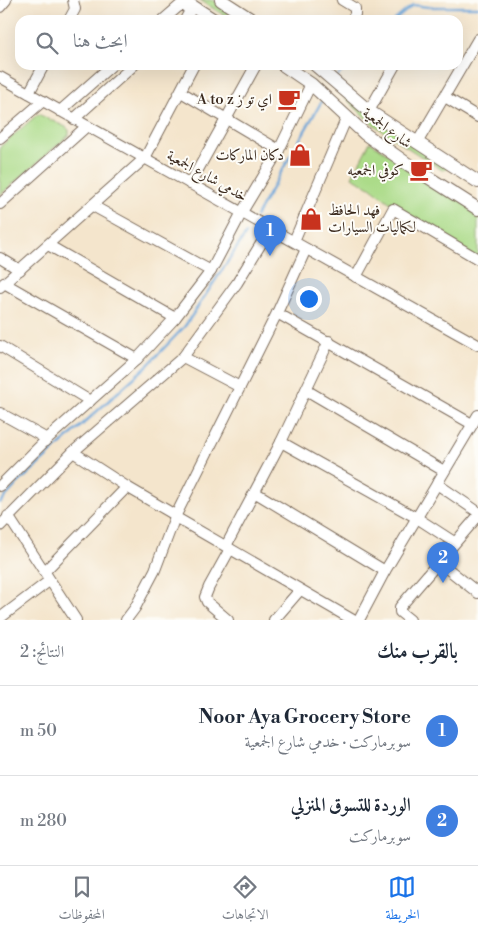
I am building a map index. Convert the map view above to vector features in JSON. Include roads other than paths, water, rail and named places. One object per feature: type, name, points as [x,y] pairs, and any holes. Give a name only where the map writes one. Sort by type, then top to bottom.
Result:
[{"type":"main road","points":[[220,0],[244,15]]},
{"type":"main road","points":[[181,3],[206,15]]},
{"type":"main road","name":"شارع الجمعية","points":[[290,70],[311,84],[365,134],[478,209]]},
{"type":"main road","name":"شارع الجمعية","points":[[324,70],[369,110],[475,180]]},
{"type":"main road","points":[[436,181],[446,176],[449,164]]},
{"type":"main road","points":[[460,197],[461,185],[475,180]]},
{"type":"street","points":[[0,7],[6,0]]},
{"type":"street","points":[[72,15],[75,9],[73,0]]},
{"type":"street","points":[[342,0],[355,8],[355,15]]},
{"type":"street","points":[[168,15],[181,3],[189,8],[189,15]]},
{"type":"street","points":[[190,15],[197,9]]},
{"type":"street","points":[[463,66],[478,39]]},
{"type":"street","points":[[29,93],[41,70]]},
{"type":"street","points":[[60,111],[106,70]]},
{"type":"street","points":[[74,119],[128,70]]},
{"type":"street","points":[[137,359],[2,285],[145,158],[191,70]]},
{"type":"street","points":[[190,184],[253,70]]},
{"type":"street","points":[[369,110],[392,70]]},
{"type":"street","points":[[417,143],[461,70]]},
{"type":"street","name":"خدمي شارع الجمعية","points":[[0,77],[478,345]]},
{"type":"street","points":[[0,486],[47,439],[137,359],[175,318],[211,271],[242,212],[279,150],[311,84]]},
{"type":"street","points":[[180,92],[279,150]]},
{"type":"street","points":[[446,97],[478,117]]},
{"type":"street","points":[[0,138],[43,101]]},
{"type":"street","points":[[294,242],[347,117]]},
{"type":"street","points":[[0,204],[87,126]]},
{"type":"street","points":[[93,206],[211,271]]},
{"type":"street","points":[[356,276],[393,208],[478,260]]},
{"type":"street","points":[[0,526],[73,452],[183,357],[237,283],[270,229]]},
{"type":"street","points":[[48,245],[175,318]]},
{"type":"street","points":[[126,620],[135,608],[155,570],[175,516],[277,313],[306,249]]},
{"type":"street","points":[[0,258],[20,270]]},
{"type":"street","points":[[277,313],[475,420],[385,571],[360,620]]},
{"type":"street","points":[[227,620],[207,602],[205,597],[328,341]]},
{"type":"street","points":[[0,346],[90,401]]},
{"type":"street","points":[[183,357],[240,387]]},
{"type":"street","points":[[306,390],[444,471]]},
{"type":"street","points":[[0,413],[47,439]]},
{"type":"street","points":[[281,442],[417,518],[454,542]]},
{"type":"street","points":[[73,452],[175,516],[354,620]]},
{"type":"street","points":[[410,620],[400,612],[400,607],[478,514],[437,484]]},
{"type":"street","points":[[0,618],[47,576],[127,487]]},
{"type":"street","points":[[256,493],[385,571]]},
{"type":"street","points":[[8,516],[72,619]]},
{"type":"street","points":[[438,561],[478,592]]},
{"type":"street","points":[[274,620],[300,590]]},
{"type":"waterway","points":[[401,15],[413,5],[428,7],[478,7]]},
{"type":"waterway","points":[[337,77],[343,70]]},
{"type":"waterway","points":[[256,216],[323,99]]},
{"type":"waterway","points":[[0,503],[18,483],[149,364],[185,326],[246,234]]},
{"type":"place","name":"A to z اي تو ز","points":[[289,99]]},
{"type":"place","name":"دكان الماركات","points":[[300,155]]},
{"type":"place","name":"كوفي الجمعيه","points":[[421,170]]},
{"type":"place","name":"فهد الحافظ لكماليات السيارات","points":[[311,219]]},
{"type":"place","name":"Noor Aya Grocery Store","points":[[270,256]]},
{"type":"place","name":"الوردة للتسوق المنزلي","points":[[443,583]]}]
